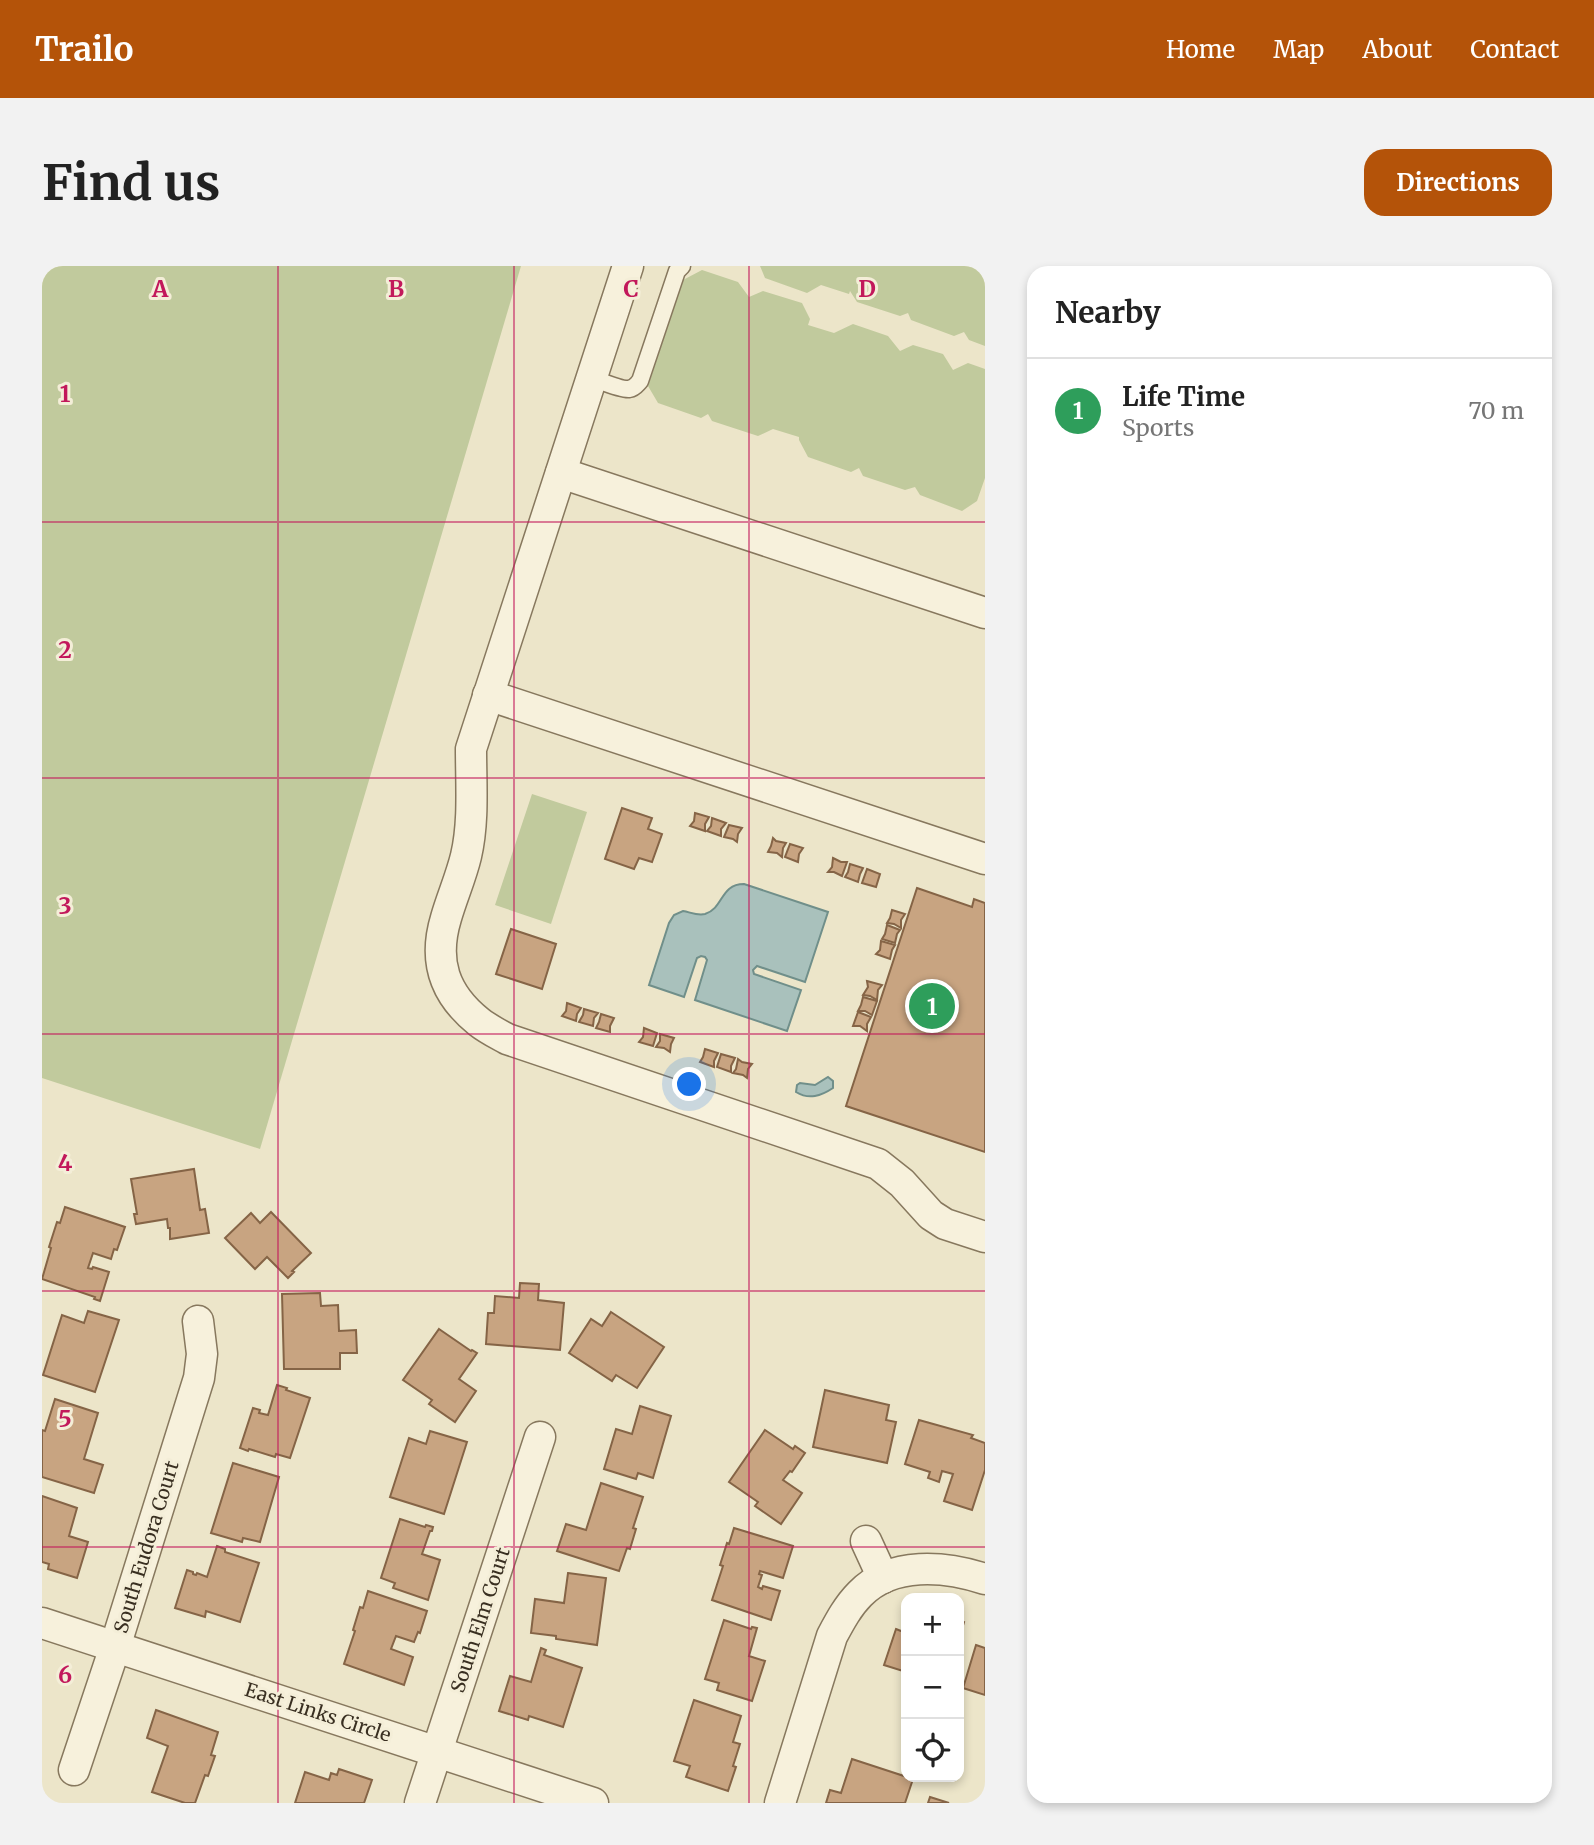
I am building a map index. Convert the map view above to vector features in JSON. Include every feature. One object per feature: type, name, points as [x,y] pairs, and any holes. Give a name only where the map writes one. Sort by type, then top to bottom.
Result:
[{"type":"street","points":[[628,266],[471,749],[471,820],[467,856],[445,919],[439,952],[444,977],[457,999],[480,1022],[507,1039],[878,1164],[902,1183],[931,1215],[945,1224],[985,1237]]},
{"type":"street","points":[[561,474],[985,614]]},
{"type":"street","points":[[488,695],[985,859]]},
{"type":"street","name":"South Eudora Court","points":[[74,1770],[199,1378],[202,1354],[198,1321]]},
{"type":"street","name":"South Elm Court","points":[[420,1803],[540,1437]]},
{"type":"street","points":[[866,1541],[883,1578]]},
{"type":"street","points":[[780,1803],[832,1636],[845,1612],[861,1592],[883,1578],[911,1570],[937,1568],[985,1579]]},
{"type":"street","name":"East Links Circle","points":[[42,1623],[593,1803]]},
{"type":"lane","points":[[592,378],[624,388],[636,386],[677,271],[682,266]]},
{"type":"green space","points":[[42,266],[521,266],[260,1149],[42,1078]]},
{"type":"green space","points":[[760,266],[985,266],[985,346],[969,340],[964,332],[954,336],[911,320],[908,313],[900,316],[857,302],[850,291],[849,294],[821,285],[807,293],[765,278]]},
{"type":"green space","points":[[702,270],[738,282],[749,297],[763,291],[802,303],[810,319],[808,325],[834,333],[853,324],[888,336],[900,351],[913,345],[943,354],[953,370],[968,363],[985,369],[985,478],[977,501],[962,511],[920,495],[915,487],[905,490],[863,476],[859,468],[851,472],[808,457],[799,437],[773,429],[758,436],[712,421],[708,414],[701,418],[658,403],[648,386],[683,280]]},
{"type":"green space","points":[[532,794],[587,812],[551,924],[495,905]]},
{"type":"water","points":[[744,884],[828,912],[805,982],[757,966],[753,970],[754,974],[801,990],[787,1031],[695,1000],[707,960],[705,957],[697,958],[684,997],[649,985],[674,915],[683,911],[705,914],[716,907],[730,888]]},
{"type":"water","points":[[828,1077],[833,1081],[833,1088],[824,1093],[810,1096],[796,1092],[800,1083],[815,1085]]},
{"type":"building","points":[[622,808],[652,818],[648,829],[662,834],[652,862],[639,858],[634,869],[605,859]]},
{"type":"building","points":[[695,813],[709,817],[705,831],[690,826]]},
{"type":"building","points":[[712,818],[726,823],[721,829],[721,836],[707,831]]},
{"type":"building","points":[[729,825],[742,828],[737,842],[724,837]]},
{"type":"building","points":[[773,838],[786,843],[782,857],[768,852]]},
{"type":"building","points":[[790,844],[803,848],[798,862],[785,857]]},
{"type":"building","points":[[833,858],[847,862],[842,876],[828,872]]},
{"type":"building","points":[[850,864],[863,868],[858,882],[845,877]]},
{"type":"building","points":[[867,869],[880,874],[876,887],[862,883]]},
{"type":"building","points":[[917,888],[972,907],[974,899],[985,903],[985,1152],[846,1106]]},
{"type":"building","points":[[892,910],[905,914],[901,920],[901,928],[887,923]]},
{"type":"building","points":[[887,925],[900,930],[895,943],[882,939]]},
{"type":"building","points":[[511,929],[556,944],[542,989],[496,974]]},
{"type":"building","points":[[881,941],[895,945],[890,959],[876,954],[880,950]]},
{"type":"building","points":[[867,981],[882,985],[878,990],[877,1000],[863,995],[868,987]]},
{"type":"building","points":[[863,997],[877,1001],[872,1015],[858,1011]]},
{"type":"building","points":[[567,1003],[581,1008],[576,1021],[562,1016]]},
{"type":"building","points":[[584,1009],[598,1013],[593,1026],[579,1022]]},
{"type":"building","points":[[858,1012],[871,1017],[867,1031],[860,1026],[853,1026]]},
{"type":"building","points":[[601,1014],[614,1018],[610,1032],[596,1028]]},
{"type":"building","points":[[644,1028],[657,1033],[653,1046],[639,1042]]},
{"type":"building","points":[[660,1034],[674,1038],[670,1052],[656,1047]]},
{"type":"building","points":[[705,1049],[718,1053],[714,1067],[700,1062]]},
{"type":"building","points":[[721,1054],[735,1058],[731,1072],[717,1067]]},
{"type":"building","points":[[738,1059],[752,1064],[747,1078],[733,1073]]},
{"type":"building","points":[[194,1169],[200,1210],[205,1209],[209,1233],[170,1239],[167,1219],[136,1224],[131,1179]]},
{"type":"building","points":[[65,1207],[125,1227],[111,1259],[93,1253],[88,1268],[109,1272],[100,1301],[42,1279],[51,1248],[49,1247]]},
{"type":"building","points":[[271,1212],[311,1253],[288,1278],[267,1257],[255,1269],[225,1238],[251,1213],[260,1223]]},
{"type":"building","points":[[520,1283],[539,1284],[538,1300],[564,1303],[560,1350],[486,1344],[488,1313],[494,1313],[495,1296],[519,1298]]},
{"type":"building","points":[[320,1293],[321,1306],[338,1305],[339,1331],[356,1330],[357,1353],[340,1353],[340,1369],[284,1369],[282,1294]]},
{"type":"building","points":[[88,1311],[119,1320],[95,1392],[43,1375],[62,1315],[84,1323]]},
{"type":"building","points":[[611,1312],[664,1347],[637,1388],[616,1375],[612,1381],[569,1353],[591,1319],[602,1326]]},
{"type":"building","points":[[439,1329],[477,1353],[459,1379],[476,1391],[455,1422],[429,1404],[432,1400],[403,1380]]},
{"type":"building","points":[[277,1385],[310,1398],[290,1458],[240,1448],[253,1408],[268,1415]]},
{"type":"building","points":[[825,1390],[889,1405],[886,1420],[896,1422],[887,1463],[813,1447]]},
{"type":"building","points":[[55,1399],[98,1413],[84,1459],[103,1465],[94,1493],[42,1477],[42,1430],[45,1431]]},
{"type":"building","points":[[640,1406],[671,1416],[653,1478],[638,1473],[636,1479],[604,1469],[616,1429],[632,1434]]},
{"type":"building","points":[[919,1420],[973,1435],[971,1438],[985,1443],[985,1470],[972,1510],[944,1501],[953,1474],[942,1471],[939,1482],[928,1478],[930,1472],[905,1464]]},
{"type":"building","points":[[765,1430],[793,1449],[795,1446],[805,1453],[783,1480],[802,1493],[781,1524],[755,1506],[758,1502],[729,1482]]},
{"type":"building","points":[[430,1431],[467,1442],[444,1514],[390,1497],[409,1438],[426,1444]]},
{"type":"building","points":[[233,1463],[279,1477],[260,1542],[243,1538],[242,1542],[211,1533]]},
{"type":"building","points":[[601,1483],[643,1497],[633,1528],[636,1529],[630,1549],[627,1548],[619,1571],[557,1551],[566,1524],[586,1530]]},
{"type":"building","points":[[42,1496],[77,1508],[69,1536],[88,1542],[77,1578],[48,1569],[49,1564],[42,1562]]},
{"type":"building","points":[[400,1519],[433,1527],[422,1554],[440,1560],[428,1600],[393,1588],[395,1583],[381,1578]]},
{"type":"building","points":[[734,1528],[793,1546],[783,1578],[760,1571],[759,1574],[762,1575],[758,1587],[780,1591],[771,1620],[712,1600],[723,1566],[720,1565]]},
{"type":"building","points":[[217,1546],[225,1549],[225,1552],[259,1563],[240,1622],[206,1611],[205,1617],[175,1608],[187,1570],[207,1577]]},
{"type":"building","points":[[568,1573],[606,1578],[597,1645],[531,1633],[535,1599],[564,1603]]},
{"type":"building","points":[[368,1591],[427,1611],[414,1642],[396,1636],[391,1649],[413,1657],[404,1685],[344,1664],[360,1607],[363,1608]]},
{"type":"building","points":[[724,1620],[751,1629],[757,1628],[749,1656],[765,1661],[752,1701],[717,1690],[719,1683],[705,1679]]},
{"type":"building","points":[[896,1629],[901,1631],[901,1670],[884,1665]]},
{"type":"building","points":[[976,1645],[985,1648],[985,1695],[964,1688]]},
{"type":"building","points":[[541,1648],[546,1650],[544,1655],[582,1668],[563,1727],[529,1716],[528,1720],[499,1711],[510,1676],[531,1682]]},
{"type":"building","points":[[694,1700],[741,1716],[733,1742],[740,1744],[728,1791],[686,1777],[690,1766],[674,1761]]},
{"type":"building","points":[[156,1710],[218,1732],[211,1755],[215,1756],[195,1803],[185,1803],[152,1792],[168,1746],[147,1738]]},
{"type":"building","points":[[852,1759],[901,1775],[901,1782],[912,1782],[905,1803],[826,1803],[830,1790],[841,1793]]},
{"type":"building","points":[[339,1769],[372,1780],[364,1803],[295,1803],[305,1772],[329,1780],[331,1773],[337,1775]]},
{"type":"building","points":[[930,1797],[949,1803],[928,1803]]},
{"type":"place","name":"Life Time","points":[[932,1006]]}]
